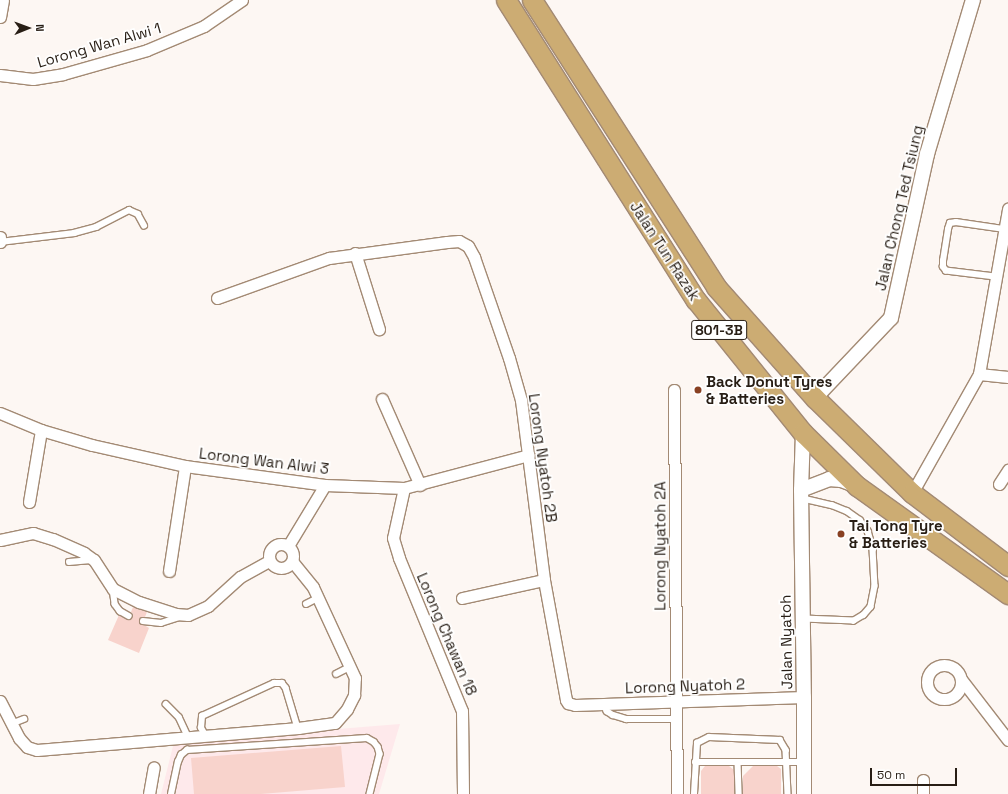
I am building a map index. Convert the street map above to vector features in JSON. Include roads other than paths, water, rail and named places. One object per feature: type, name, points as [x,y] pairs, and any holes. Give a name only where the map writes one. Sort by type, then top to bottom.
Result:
[{"type":"highway","name":"Jalan Tun Razak","points":[[506,0],[696,300],[803,433],[857,486],[1008,594]]},
{"type":"highway","name":"Jalan Tun Razak","points":[[532,0],[716,287],[814,398],[912,493],[1008,566]]},
{"type":"street","points":[[0,17],[3,0]]},
{"type":"street","name":"Lorong Wan Alwi 1","points":[[0,75],[33,79],[62,74],[147,50],[204,26],[242,0]]},
{"type":"street","name":"Jalan Chong Ted Tsiung","points":[[814,398],[891,318],[927,154],[972,0]]},
{"type":"street","points":[[912,493],[979,374],[995,276],[1008,209]]},
{"type":"street","points":[[0,237],[0,242]]},
{"type":"street","name":"Lorong Nyatoh 2B","points":[[217,298],[329,258],[355,253],[447,242],[459,242],[468,246],[474,256],[509,358],[521,400],[544,580],[566,700],[568,703]]},
{"type":"street","points":[[355,253],[379,329]]},
{"type":"street","points":[[979,374],[1008,377]]},
{"type":"street","name":"Lorong Nyatoh 2A","points":[[674,390],[677,794]]},
{"type":"street","points":[[382,399],[420,485]]},
{"type":"street","name":"Lorong Wan Alwi 3","points":[[0,413],[41,430],[92,445],[185,466],[325,485],[404,488],[529,455]]},
{"type":"street","points":[[29,502],[41,430]]},
{"type":"street","name":"Jalan Nyatoh","points":[[803,433],[801,494],[804,794]]},
{"type":"street","points":[[169,571],[185,466]]},
{"type":"street","points":[[999,484],[1008,470]]},
{"type":"street","points":[[801,494],[829,479],[841,480],[857,486]]},
{"type":"street","points":[[288,546],[325,485]]},
{"type":"street","name":"Lorong Chawan 18","points":[[404,488],[393,538],[399,558],[462,711],[463,794]]},
{"type":"street","points":[[0,540],[33,533],[59,542],[84,553],[94,560],[113,590],[126,597],[166,612],[188,614],[208,606],[240,577],[269,561]]},
{"type":"street","points":[[283,543],[288,546],[293,556],[292,561],[284,568],[273,566],[269,561],[269,550],[273,546],[283,543]]},
{"type":"street","points":[[0,701],[11,724],[23,743],[31,749],[37,750],[188,736],[298,728],[335,723],[341,718],[354,695],[356,687],[355,678],[309,581],[292,561]]},
{"type":"street","points":[[462,598],[544,580]]},
{"type":"street","points":[[961,679],[1008,740]]},
{"type":"street","name":"Lorong Nyatoh 2","points":[[568,703],[575,705],[804,697]]},
{"type":"street","points":[[149,794],[154,767]]},
{"type":"street","points":[[923,780],[923,794]]},
{"type":"lane","points":[[0,242],[74,233],[96,227],[129,210],[138,214],[144,226]]},
{"type":"lane","points":[[995,276],[946,271],[943,267],[943,261],[948,229],[950,223],[956,222],[1004,229]]},
{"type":"lane","points":[[801,494],[846,511],[860,520],[868,531],[873,549],[875,586],[871,607],[864,616],[854,621],[803,619]]},
{"type":"lane","points":[[70,562],[94,560]]},
{"type":"lane","points":[[113,590],[115,604],[120,611],[129,616]]},
{"type":"lane","points":[[306,604],[318,598]]},
{"type":"lane","points":[[143,621],[162,623],[188,614]]},
{"type":"lane","points":[[336,674],[350,667]]},
{"type":"lane","points":[[205,735],[201,728],[202,716],[274,683],[282,683],[286,688],[298,728]]},
{"type":"lane","points":[[166,704],[179,717],[188,736]]},
{"type":"lane","points":[[604,704],[607,711],[613,715],[626,719],[676,719]]},
{"type":"lane","points":[[11,724],[24,719]]},
{"type":"lane","points":[[694,794],[697,743],[709,737],[780,740],[785,745],[788,763],[788,794]]},
{"type":"lane","points":[[171,794],[178,762],[181,755],[187,750],[367,738],[374,742],[380,754],[370,794]]},
{"type":"lane","points":[[695,762],[804,762]]},
{"type":"lane","points":[[738,762],[739,794]]},
{"type":"place","name":"Back Donut Tyres & Batteries","points":[[698,390]]},
{"type":"place","name":"Tai Tong Tyre & Batteries","points":[[841,534]]}]
